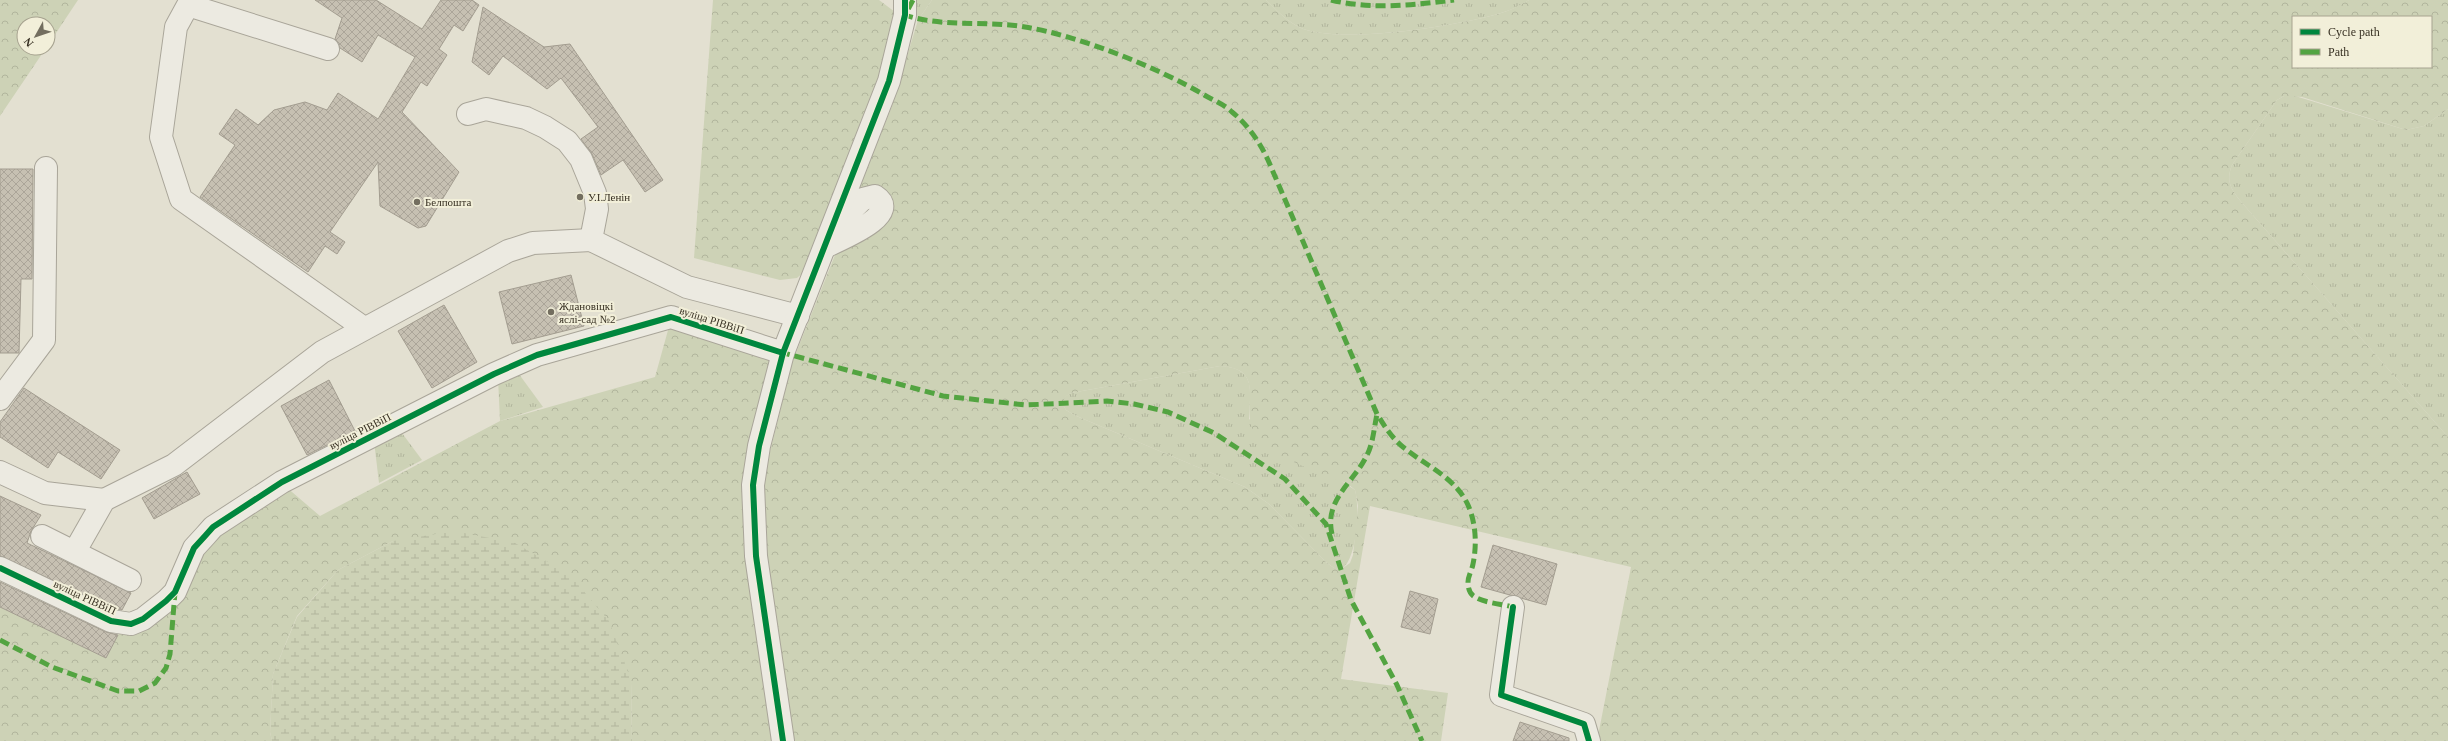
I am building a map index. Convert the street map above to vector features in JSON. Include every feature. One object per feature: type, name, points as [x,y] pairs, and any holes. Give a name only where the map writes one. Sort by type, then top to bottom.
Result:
[{"type":"street","points":[[783,741],[756,556],[753,485],[759,446],[783,353],[829,238],[889,80],[905,16],[905,0]]},
{"type":"street","points":[[328,49],[188,5],[176,27],[161,137],[181,199],[364,328]]},
{"type":"street","points":[[468,114],[486,109],[526,118],[545,127],[567,141],[581,159],[595,193],[598,209],[591,240]]},
{"type":"street","points":[[0,399],[44,340],[46,168]]},
{"type":"street","points":[[0,472],[45,494],[104,500],[174,466],[322,352],[508,251],[533,243],[591,240],[687,287],[798,316]]},
{"type":"street","name":"вуліца РІВВіП","points":[[0,568],[111,621],[131,624],[143,619],[175,592],[194,548],[213,527],[282,482],[494,374],[537,355],[671,318],[783,353]]},
{"type":"street","points":[[75,551],[104,500]]},
{"type":"street","points":[[42,536],[75,551],[130,580]]},
{"type":"street","points":[[1513,607],[1501,695],[1584,724],[1589,741]]},
{"type":"green space","points":[[0,0],[78,0],[56,33],[56,16],[16,16],[16,56],[41,56],[0,116]]},
{"type":"green space","points":[[713,0],[879,0],[895,12],[880,77],[805,271],[797,278],[780,280],[694,258]]},
{"type":"green space","points":[[914,0],[932,0],[918,20]]},
{"type":"green space","points":[[932,0],[1266,0],[1285,18],[1299,27],[1317,32],[1371,34],[1463,22],[1507,11],[1529,0],[2448,0],[2448,109],[2424,126],[2406,130],[2302,97],[2284,96],[2277,100],[2232,165],[2229,176],[2233,190],[2243,204],[2448,437],[2448,741],[1597,741],[1631,567],[1370,506],[1341,679],[1448,693],[1441,741],[794,741],[764,555],[763,480],[792,363],[837,250],[887,220],[854,199],[892,106],[918,20]],"holes":[[[1220,366],[1236,369],[1245,375],[1249,383],[1250,416],[1252,428],[1258,439],[1265,446],[1287,459],[1348,484],[1355,490],[1358,506],[1353,555],[1350,563],[1343,568],[1334,568],[1327,563],[1269,504],[1245,487],[1074,415],[1066,410],[1062,403],[1065,397],[1071,393]]]},
{"type":"green space","points":[[1266,0],[1529,0],[1510,10],[1463,22],[1402,31],[1371,34],[1341,34],[1317,32],[1299,27],[1285,18]]},
{"type":"green space","points":[[2292,95],[2406,130],[2424,126],[2448,109],[2448,437],[2243,204],[2231,186],[2229,176],[2232,165],[2277,100],[2284,96]]},
{"type":"green space","points":[[670,323],[773,355],[750,438],[743,477],[744,522],[764,690],[773,741],[632,741],[631,680],[393,541],[338,570],[297,616],[273,674],[270,732],[272,741],[0,741],[0,607],[106,658],[119,633],[133,627],[198,547],[285,486],[320,516],[500,421],[655,377]]},
{"type":"green space","points":[[1220,366],[1240,371],[1246,376],[1249,382],[1250,390],[1249,419],[1355,490],[1357,508],[1356,532],[1351,554],[1348,562],[1343,568],[1334,568],[1327,563],[1269,504],[1245,487],[1074,415],[1066,410],[1062,403],[1064,397],[1071,393]]},
{"type":"green space","points":[[516,370],[543,407],[500,421],[498,378]]},
{"type":"green space","points":[[399,429],[422,460],[379,483],[374,441]]},
{"type":"green space","points":[[454,531],[515,543],[569,574],[609,621],[631,680],[632,741],[272,741],[270,732],[273,674],[297,617],[338,570],[393,541]]},
{"type":"building","points":[[315,0],[376,0],[422,29],[441,0],[472,0],[479,5],[463,31],[454,25],[439,49],[447,55],[427,86],[421,82],[402,112],[459,172],[426,226],[418,228],[380,206],[378,162],[330,232],[345,242],[337,254],[325,246],[308,272],[200,197],[235,145],[219,134],[236,109],[258,125],[274,110],[305,102],[327,110],[338,93],[378,119],[415,57],[378,35],[362,62],[340,48],[335,39],[342,18]]},
{"type":"building","points":[[483,7],[544,47],[570,44],[663,180],[645,192],[623,160],[601,175],[592,154],[581,139],[598,127],[561,78],[547,89],[503,56],[489,75],[472,62]]},
{"type":"building","points":[[0,169],[33,169],[32,279],[21,279],[19,353],[0,353]]},
{"type":"building","points":[[571,275],[584,326],[512,344],[499,292]]},
{"type":"building","points":[[444,305],[477,362],[432,388],[398,331]]},
{"type":"building","points":[[329,380],[355,431],[307,455],[281,406]]},
{"type":"building","points":[[24,388],[120,450],[101,479],[58,452],[48,468],[0,437],[0,422]]},
{"type":"building","points":[[187,472],[200,494],[154,519],[142,498]]},
{"type":"building","points":[[0,496],[41,515],[31,531],[27,543],[131,593],[122,610],[115,609],[0,556]]},
{"type":"building","points":[[1493,545],[1557,564],[1546,605],[1481,587]]},
{"type":"building","points":[[0,582],[106,632],[118,635],[106,658],[0,607]]},
{"type":"building","points":[[1410,591],[1438,599],[1430,634],[1401,627]]},
{"type":"building","points":[[1520,722],[1569,738],[1569,741],[1513,741]]},
{"type":"marked path","points":[[913,0],[905,15],[920,19],[950,23],[995,24],[1025,27],[1047,31],[1094,45],[1143,64],[1187,85],[1220,103],[1243,122],[1261,146],[1268,160],[1377,414],[1395,440],[1412,454],[1448,479],[1456,487],[1468,505],[1473,519],[1475,542],[1473,564],[1468,580],[1470,592],[1473,596],[1484,601],[1513,607]]},
{"type":"marked path","points":[[1331,0],[1377,6],[1408,5],[1454,0]]},
{"type":"marked path","points":[[780,352],[943,396],[1026,405],[1107,401],[1134,404],[1168,412],[1214,433],[1285,479],[1326,524],[1351,600],[1397,685],[1422,741]]},
{"type":"marked path","points":[[1332,534],[1332,511],[1341,492],[1360,466],[1368,452],[1372,442],[1377,414]]},
{"type":"marked path","points":[[0,640],[52,667],[118,691],[139,691],[155,683],[166,668],[170,654],[175,592]]},
{"type":"cycle path","points":[[783,741],[756,556],[753,485],[759,446],[783,353],[889,81],[905,15],[905,0]]},
{"type":"cycle path","points":[[0,568],[111,621],[131,624],[143,619],[175,592],[194,548],[213,527],[282,482],[494,374],[537,355],[671,317],[783,353]]},
{"type":"cycle path","points":[[1513,607],[1501,695],[1584,724],[1589,741]]},
{"type":"place","name":"У.І.Ленін","points":[[580,197]]},
{"type":"place","name":"Белпошта","points":[[417,202]]},
{"type":"place","name":"Ждановіцкі яслі-сад №2","points":[[551,312]]}]
